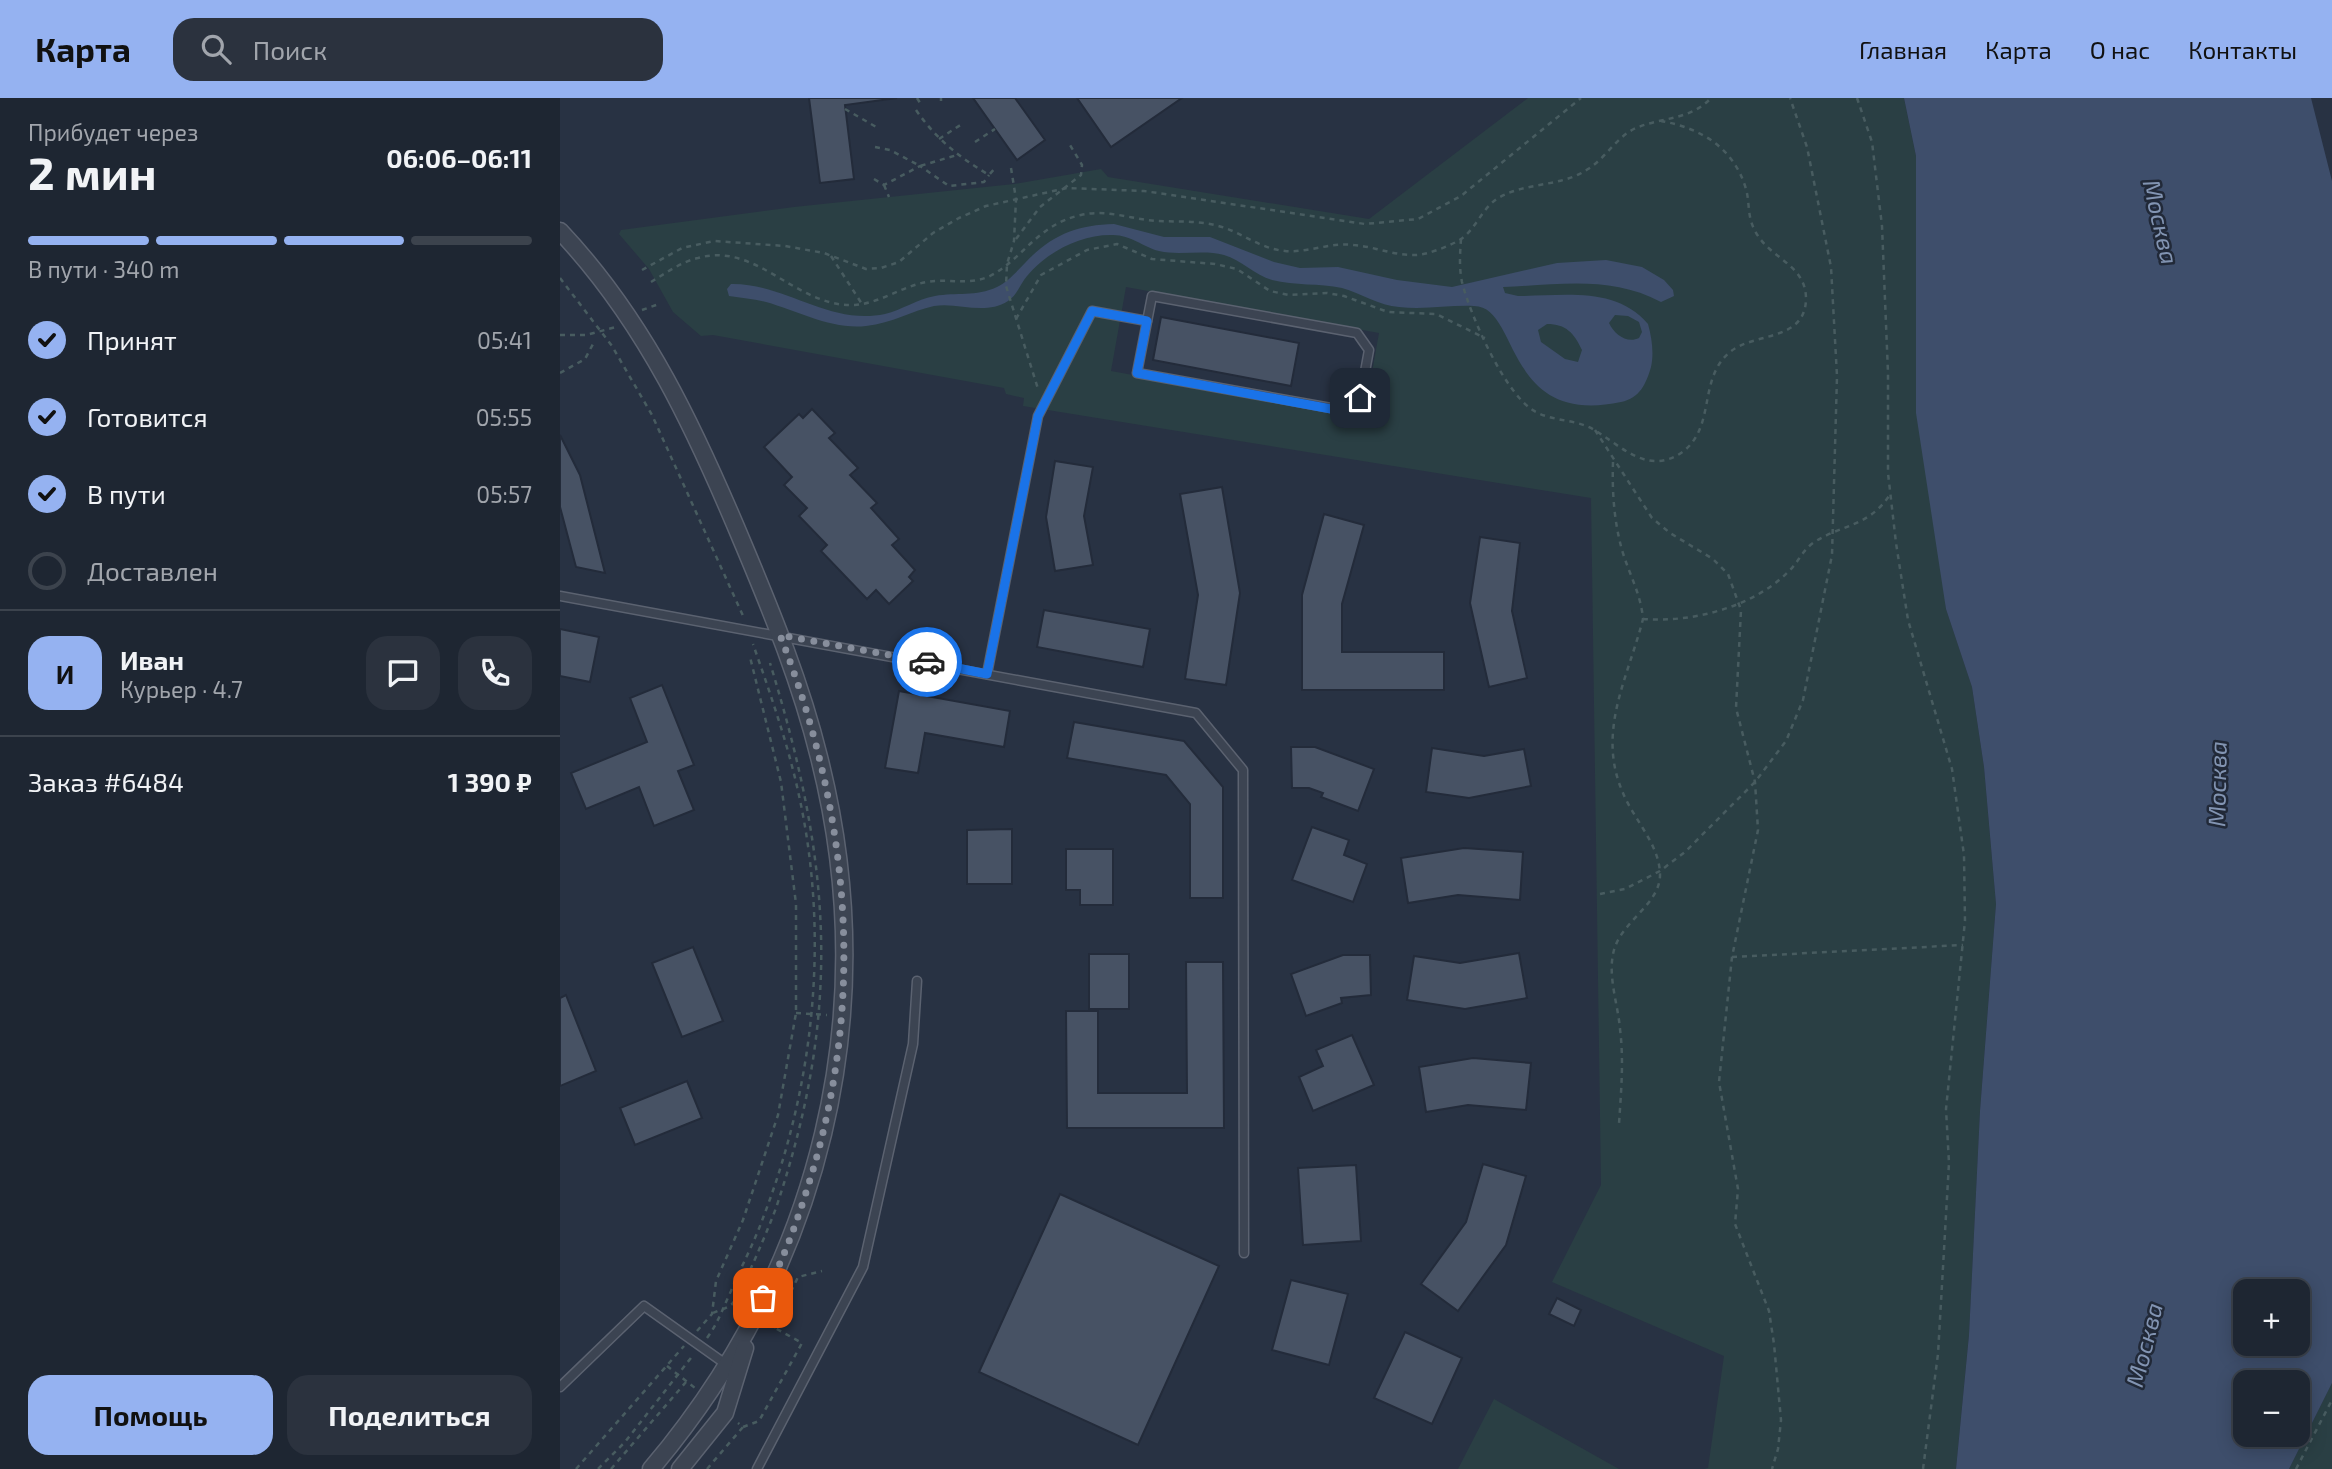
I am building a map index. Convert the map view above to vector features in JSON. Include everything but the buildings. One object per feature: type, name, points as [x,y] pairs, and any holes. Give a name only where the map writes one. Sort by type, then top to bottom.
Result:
[{"type":"street","points":[[560,231],[625,310],[667,377],[708,461],[780,635],[813,734],[834,830],[843,898],[844,1015],[834,1095],[808,1185],[772,1280],[753,1315],[733,1370],[726,1413],[680,1469]]},
{"type":"street","points":[[651,1469],[733,1370]]},
{"type":"lane","points":[[1152,296],[1357,333],[1369,350],[1360,398],[1342,411],[1137,373],[1147,321],[1152,296]]},
{"type":"lane","points":[[987,674],[1038,416],[1092,311],[1147,321]]},
{"type":"lane","points":[[560,596],[1196,713],[1243,770],[1244,1253]]},
{"type":"lane","points":[[757,1469],[863,1267],[913,1044],[917,981]]},
{"type":"lane","points":[[560,1387],[644,1306],[733,1370]]},
{"type":"path","points":[[917,98],[922,106]]},
{"type":"path","points":[[642,271],[682,248],[713,242],[785,246],[831,257],[866,270],[881,268],[899,262],[933,233],[959,218],[1016,199],[1067,188],[1144,191],[1365,224],[1390,224],[1418,219],[1461,196],[1581,98]]},
{"type":"path","points":[[651,282],[699,257],[723,254],[743,257],[816,299],[836,304],[862,304],[931,281],[974,282],[992,275],[1040,234],[1060,222],[1081,215],[1103,213],[1155,221],[1206,223],[1225,228],[1268,248],[1286,252],[1329,244],[1354,245],[1408,256],[1427,253],[1461,239],[1480,213],[1497,198],[1518,188],[1566,179],[1588,170],[1619,138],[1636,128],[1679,117],[1698,109],[1711,98]]},
{"type":"path","points":[[1600,894],[1625,888],[1660,872],[1685,852],[1755,782],[1786,741],[1803,700],[1832,555],[1837,376],[1832,267],[1807,147],[1790,98]]},
{"type":"path","points":[[1857,98],[1872,142],[1882,226],[1890,495],[1908,621],[1952,769],[1964,855],[1963,945],[1946,1110],[1949,1163],[1938,1354],[1923,1469]]},
{"type":"path","points":[[845,109],[878,128]]},
{"type":"path","points":[[916,110],[939,139],[957,155],[989,175]]},
{"type":"path","points":[[1461,239],[1461,281],[1507,385],[1520,401],[1537,413],[1595,430],[1627,454],[1647,460],[1679,454],[1700,432],[1711,379],[1718,365],[1745,342],[1781,335],[1803,313],[1806,301],[1805,287],[1793,266],[1762,245],[1754,231],[1746,191],[1727,153],[1709,138],[1686,126],[1658,121]]},
{"type":"path","points":[[939,139],[962,124]]},
{"type":"path","points":[[975,142],[995,129]]},
{"type":"path","points":[[1014,241],[1040,207],[1081,175],[1082,165],[1070,145]]},
{"type":"path","points":[[875,146],[890,150],[920,166],[949,186],[985,182],[996,167]]},
{"type":"path","points":[[884,185],[920,166],[957,155]]},
{"type":"path","points":[[1012,168],[1016,199],[1014,241],[1006,273],[1011,306],[1043,406]]},
{"type":"path","points":[[874,179],[884,185],[888,197]]},
{"type":"path","points":[[1016,319],[1041,275],[1087,250],[1117,243],[1152,259],[1215,264],[1237,269],[1270,291],[1289,295],[1326,293],[1344,296],[1388,312],[1436,313],[1485,338]]},
{"type":"path","points":[[831,257],[862,304]]},
{"type":"path","points":[[560,278],[602,332],[633,381],[663,437],[748,629],[790,756],[805,823],[814,929],[812,1014],[805,1068],[787,1150],[756,1237],[718,1323],[625,1442],[598,1469]]},
{"type":"path","points":[[560,335],[611,330]]},
{"type":"path","points":[[560,373],[585,359],[593,344]]},
{"type":"path","points":[[1595,430],[1652,518],[1670,533],[1713,559],[1728,574],[1739,602],[1742,632],[1736,708],[1755,782],[1758,831],[1732,957],[1719,1082],[1738,1189],[1735,1224],[1769,1311],[1774,1344],[1781,1420],[1778,1449],[1772,1469]]},
{"type":"path","points":[[1614,462],[1615,519],[1623,552],[1642,603],[1643,619],[1613,716],[1613,768],[1623,794],[1650,840],[1660,872],[1657,892],[1626,926],[1613,958],[1623,1071],[1619,1124]]},
{"type":"path","points":[[1643,619],[1681,619],[1705,614],[1768,588],[1790,570],[1803,551],[1833,534],[1859,524],[1879,511],[1890,495]]},
{"type":"path","points":[[712,1314],[716,1281],[743,1220],[778,1115],[796,1013],[796,904],[781,782],[750,657]]},
{"type":"path","points":[[576,1469],[712,1314],[733,1303],[771,1223],[797,1146],[820,1014],[822,933],[818,866],[794,740],[770,663]]},
{"type":"path","points":[[1732,957],[1963,945]]},
{"type":"path","points":[[796,1013],[844,1015]]},
{"type":"path","points":[[774,1328],[798,1277],[822,1271]]},
{"type":"path","points":[[743,1427],[759,1421],[802,1343],[753,1315]]},
{"type":"path","points":[[611,1469],[686,1382]]},
{"type":"path","points":[[2296,1469],[2332,1400]]},
{"type":"green space","points":[[1528,98],[1904,98],[1916,156],[1946,609],[1972,687],[1984,767],[1996,904],[1980,1111],[1969,1335],[1956,1469],[1704,1469],[1708,1468],[1724,1356],[1552,1282],[1601,1185],[1591,498],[1023,406],[1024,398],[1006,394],[1004,388],[713,335],[701,336],[673,312],[649,269],[619,234],[621,230],[794,207],[1014,184],[1101,169],[1108,177],[1369,219]],"holes":[[[1126,287],[1379,333],[1364,417],[1111,371]]]},
{"type":"green space","points":[[2332,1383],[2332,1469],[2289,1469],[2300,1447],[2310,1447],[2310,1427]]},
{"type":"green space","points":[[1494,1399],[1619,1469],[1458,1469]]},
{"type":"water","name":"Москва","points":[[1904,98],[2311,98],[2332,181],[2332,1383],[2310,1427],[2310,1370],[2233,1370],[2233,1447],[2300,1447],[2289,1469],[1956,1469],[1969,1335],[1980,1111],[1996,904],[1984,767],[1972,687],[1946,609],[1916,413],[1916,156]]},
{"type":"water","points":[[1114,224],[1164,237],[1210,237],[1274,262],[1300,268],[1338,267],[1397,280],[1452,287],[1557,263],[1606,260],[1642,267],[1664,280],[1673,290],[1674,296],[1661,302],[1623,288],[1584,284],[1503,287],[1505,293],[1518,296],[1571,295],[1605,298],[1635,312],[1648,324],[1652,362],[1647,379],[1638,394],[1621,402],[1583,405],[1555,398],[1535,383],[1489,311],[1474,306],[1392,306],[1342,288],[1272,280],[1224,255],[1159,251],[1131,239],[1113,235],[1088,238],[1052,254],[1032,270],[1013,297],[999,305],[990,308],[934,306],[866,326],[828,323],[766,302],[729,296],[727,289],[731,284],[751,285],[826,310],[865,316],[885,314],[928,297],[981,292],[997,287],[1045,245],[1065,233]],"holes":[[[1615,315],[1628,316],[1639,322],[1642,332],[1639,338],[1626,339],[1614,331],[1609,323]],[[1547,324],[1559,326],[1572,334],[1582,350],[1578,362],[1565,359],[1541,342],[1538,330]]]},
{"type":"way so far","points":[[763,1298],[795,1225],[825,1128],[834,1095],[844,1015],[843,898],[834,830],[820,759],[794,671],[780,635],[927,662]]},
{"type":"route","points":[[927,662],[987,674],[1038,416],[1092,311],[1147,321],[1137,373],[1342,411],[1360,398]]}]
